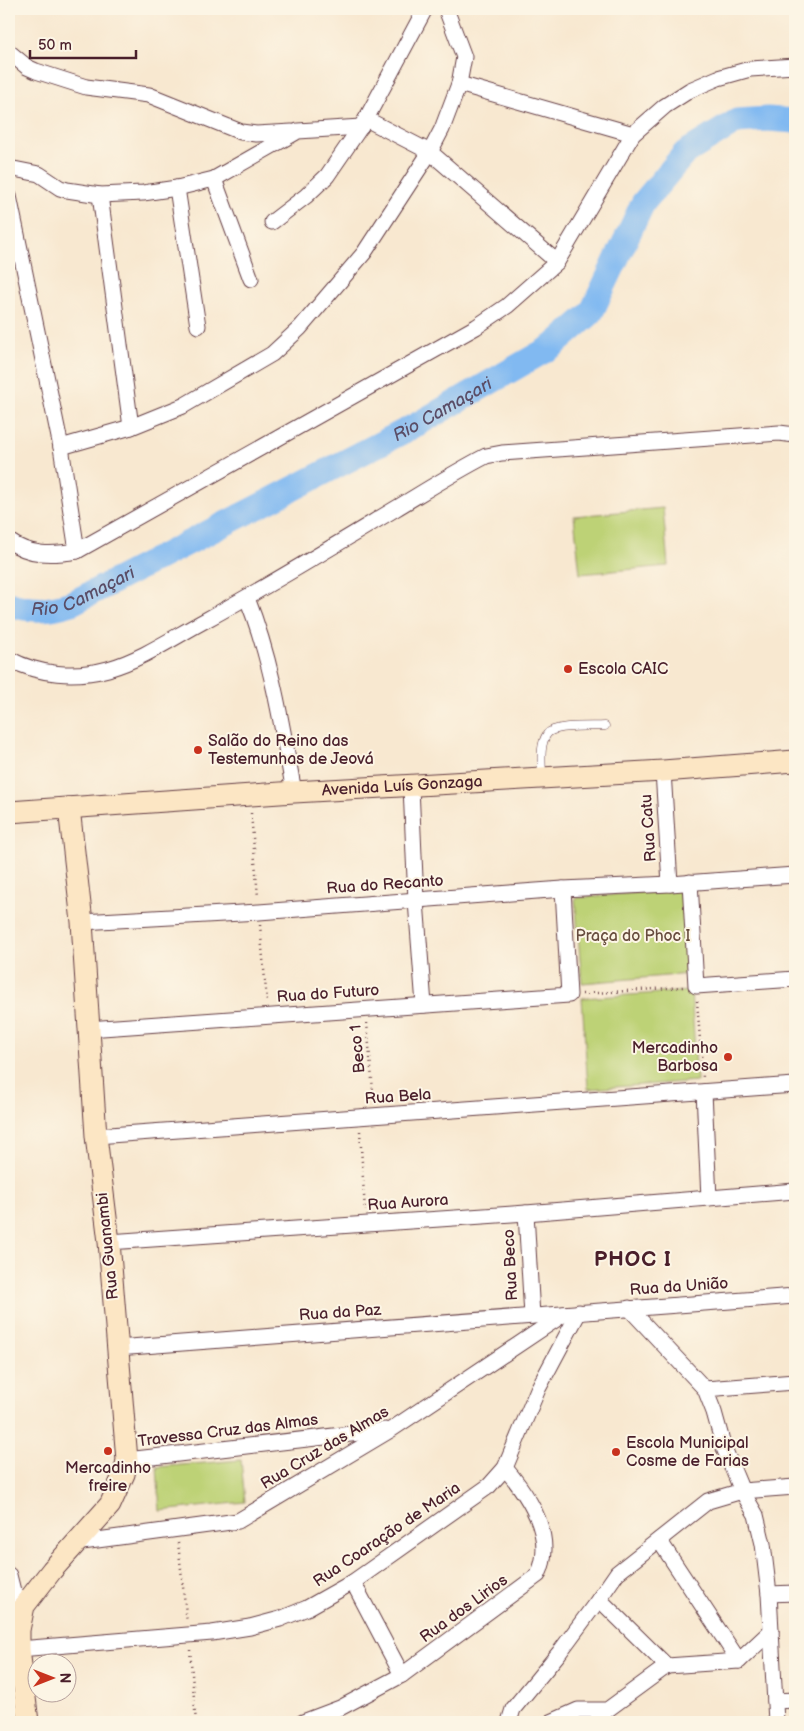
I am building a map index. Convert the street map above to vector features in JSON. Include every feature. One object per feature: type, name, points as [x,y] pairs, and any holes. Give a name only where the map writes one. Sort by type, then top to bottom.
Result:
[{"type":"street","points":[[272,222],[318,186],[363,123],[425,9]]},
{"type":"street","points":[[61,447],[131,427],[183,406],[272,354],[287,341],[364,253],[430,152],[445,122],[459,84],[464,57],[446,9]]},
{"type":"street","points":[[9,52],[27,67],[36,71],[79,85],[149,95],[241,132],[256,134],[298,131],[363,123],[430,152],[557,262]]},
{"type":"street","points":[[9,541],[18,547],[34,553],[54,554],[77,551],[476,327],[507,306],[557,262],[633,134],[665,106],[690,90],[718,78],[750,69],[795,66]]},
{"type":"street","points":[[459,84],[633,134]]},
{"type":"street","points":[[9,168],[39,174],[66,190],[100,195],[143,193],[177,188],[214,179],[298,131]]},
{"type":"street","points":[[214,179],[251,278]]},
{"type":"street","points":[[177,188],[198,326]]},
{"type":"street","points":[[100,195],[131,427]]},
{"type":"street","points":[[9,196],[61,447],[77,551]]},
{"type":"street","points":[[9,659],[42,672],[82,673],[108,669],[135,659],[247,598],[486,456],[502,453],[779,433],[795,435]]},
{"type":"street","points":[[247,598],[259,628],[270,669],[294,792]]},
{"type":"street","name":"Avenida Luís Gonzaga","points":[[9,812],[294,792],[411,787],[795,761]]},
{"type":"street","name":"Rua Catu","points":[[663,771],[670,884]]},
{"type":"street","points":[[411,787],[416,900],[424,1005]]},
{"type":"street","name":"Rua Guanambi","points":[[28,1722],[16,1689],[19,1630],[24,1606],[36,1588],[75,1542],[110,1505],[124,1474],[127,1460],[109,1242],[96,1136],[82,922],[69,808]]},
{"type":"street","name":"Rua do Recanto","points":[[82,922],[259,912],[563,889],[795,875]]},
{"type":"street","points":[[690,882],[696,986],[795,979]]},
{"type":"street","points":[[563,889],[570,995]]},
{"type":"street","name":"Rua do Futuro","points":[[88,1029],[570,995]]},
{"type":"street","name":"Rua Bela","points":[[96,1136],[795,1085]]},
{"type":"street","points":[[704,1092],[709,1198]]},
{"type":"street","name":"Rua Aurora","points":[[109,1242],[526,1213],[795,1191]]},
{"type":"street","name":"Rua Beco","points":[[526,1213],[532,1316]]},
{"type":"street","name":"Rua da União","points":[[572,1313],[795,1296]]},
{"type":"street","points":[[629,1308],[705,1388],[724,1448],[742,1491],[756,1515],[763,1544],[769,1594],[776,1722]]},
{"type":"street","name":"Rua da Paz","points":[[117,1348],[572,1313]]},
{"type":"street","name":"Rua Cruz das Almas","points":[[75,1542],[238,1521],[392,1429],[572,1313]]},
{"type":"street","name":"Rua Coaração de Maria","points":[[19,1649],[212,1633],[250,1627],[280,1619],[307,1608],[352,1582],[489,1486],[505,1468],[572,1313]]},
{"type":"street","points":[[705,1388],[795,1382]]},
{"type":"street","name":"Travessa Cruz das Almas","points":[[127,1460],[392,1429]]},
{"type":"street","name":"Rua dos Lirios","points":[[303,1722],[340,1708],[402,1675],[538,1576],[545,1559],[541,1527],[522,1487],[505,1468]]},
{"type":"street","points":[[508,1722],[513,1709],[559,1653],[617,1573],[708,1502],[742,1491],[795,1487]]},
{"type":"street","points":[[659,1540],[738,1661]]},
{"type":"street","points":[[9,1575],[14,1591],[24,1606]]},
{"type":"street","points":[[352,1582],[402,1675]]},
{"type":"street","points":[[769,1594],[795,1593]]},
{"type":"street","points":[[599,1599],[667,1666]]},
{"type":"street","points":[[551,1722],[578,1710],[607,1710],[667,1666],[738,1661],[771,1632]]},
{"type":"street","points":[[775,1701],[795,1700]]},
{"type":"lane","points":[[542,778],[543,743],[548,734],[558,728],[605,726]]},
{"type":"path","points":[[570,995],[696,986],[704,1092]]},
{"type":"path","name":"Beco 1","points":[[366,1009],[375,1116]]},
{"type":"path","points":[[359,1117],[366,1224]]},
{"type":"green space","points":[[663,508],[668,566],[580,574],[574,516]]},
{"type":"green space","name":"Praça do Phoc I","points":[[683,889],[690,974],[582,983],[575,898]]},
{"type":"green space","points":[[691,991],[697,1081],[588,1089],[582,998]]},
{"type":"green space","points":[[241,1460],[245,1502],[160,1511],[157,1467]]},
{"type":"waterway","name":"Rio Camaçari","points":[[9,604],[41,609],[72,603],[416,425],[553,346],[591,313],[643,203],[685,153],[737,121],[767,119],[795,121]]},
{"type":"place","name":"Escola CAIC","points":[[568,669]]},
{"type":"place","name":"Salão do Reino das Testemunhas de Jeová","points":[[198,750]]},
{"type":"place","name":"Mercadinho Barbosa","points":[[728,1057]]},
{"type":"place","name":"Mercadinho freire","points":[[108,1451]]},
{"type":"place","name":"Escola Municipal Cosme de Farias","points":[[616,1452]]},
{"type":"district","name":"PHOC I","points":[[633,1259]]}]
